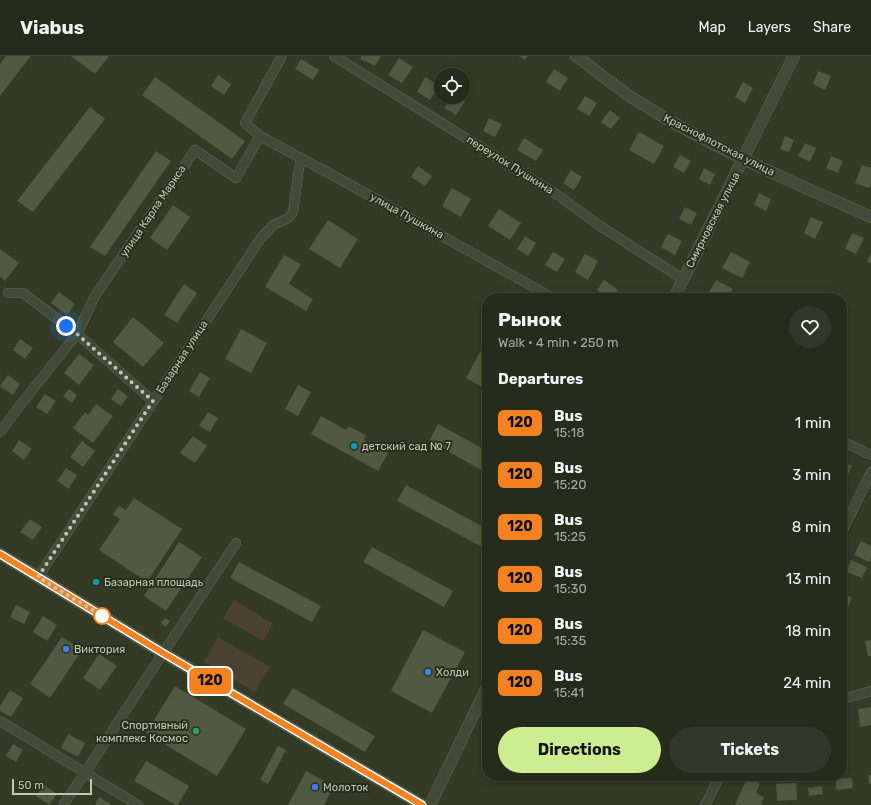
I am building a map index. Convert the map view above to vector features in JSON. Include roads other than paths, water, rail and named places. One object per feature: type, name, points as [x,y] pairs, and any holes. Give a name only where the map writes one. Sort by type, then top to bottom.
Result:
[{"type":"street","points":[[260,136],[245,123],[282,56]]},
{"type":"street","name":"переулок Пушкина","points":[[334,56],[559,196],[600,226],[683,279]]},
{"type":"street","name":"Краснофлотская улица","points":[[576,56],[633,99],[685,130],[743,160],[871,217]]},
{"type":"street","name":"Смирновская улица","points":[[676,293],[794,56]]},
{"type":"street","name":"улица Пушкина","points":[[260,136],[544,293]]},
{"type":"street","name":"улица Карла Маркса","points":[[0,432],[77,334],[95,296],[195,150],[236,178],[260,136]]},
{"type":"street","name":"Базарная улица","points":[[38,577],[260,239],[273,225],[289,218],[293,212],[301,158]]},
{"type":"street","points":[[8,292],[23,293],[77,334],[153,401]]},
{"type":"street","points":[[847,443],[871,455]]},
{"type":"street","points":[[847,522],[871,472]]},
{"type":"street","points":[[63,805],[236,543]]},
{"type":"street","points":[[0,554],[163,653],[422,805]]},
{"type":"street","points":[[847,698],[871,691]]},
{"type":"street","points":[[430,805],[482,697]]},
{"type":"street","points":[[0,721],[138,805]]},
{"type":"street","points":[[705,805],[717,781]]},
{"type":"place","name":"детский сад № 7","points":[[354,446]]},
{"type":"place","name":"Базарная площадь","points":[[96,582]]},
{"type":"place","name":"Виктория","points":[[66,649]]},
{"type":"place","name":"Холди","points":[[428,672]]},
{"type":"place","name":"Спортивный комплекс Космос","points":[[196,731]]},
{"type":"place","name":"Молоток","points":[[315,787]]}]
